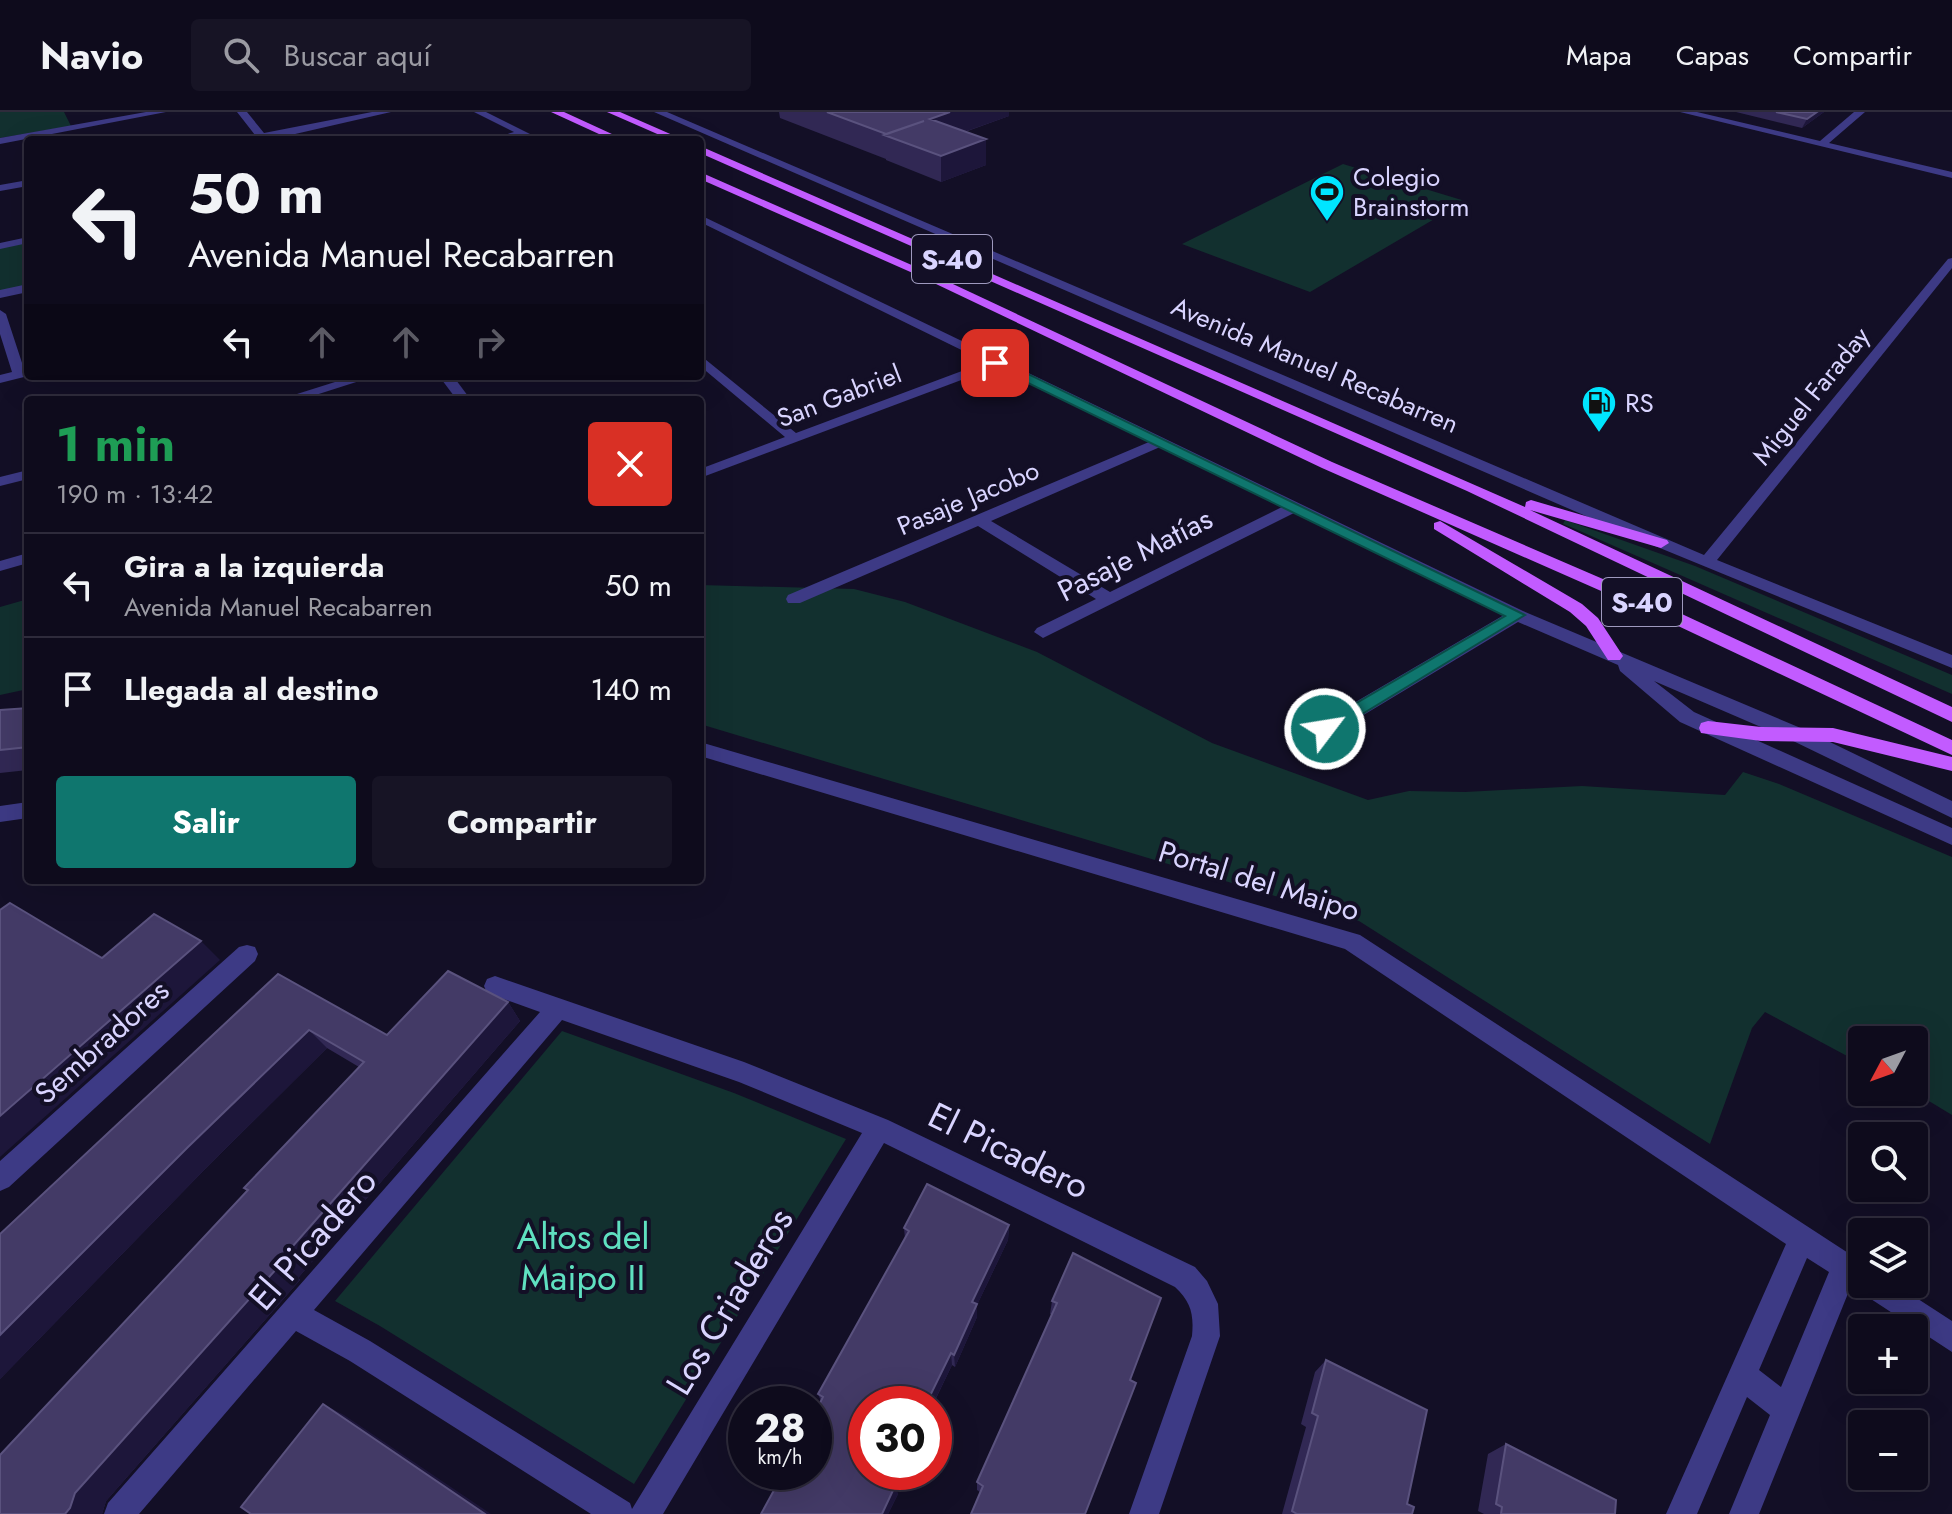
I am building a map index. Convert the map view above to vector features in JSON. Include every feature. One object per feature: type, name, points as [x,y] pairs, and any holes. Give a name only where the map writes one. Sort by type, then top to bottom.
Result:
[{"type":"main road","points":[[556,112],[611,136]]},
{"type":"main road","points":[[612,112],[669,136]]},
{"type":"main road","name":"Avenida Manuel Recabarren","points":[[704,151],[1472,488],[1952,715]]},
{"type":"main road","name":"S-40","points":[[704,177],[919,272],[1327,465],[1648,605],[1952,748]]},
{"type":"main road","points":[[1327,465],[1487,553],[1557,596],[1592,622],[1614,656]]},
{"type":"main road","points":[[1472,488],[1661,543]]},
{"type":"main road","points":[[1708,728],[1855,739],[1952,764]]},
{"type":"street","points":[[72,112],[81,126]]},
{"type":"street","points":[[27,136],[161,112]]},
{"type":"street","points":[[242,112],[261,136]]},
{"type":"street","points":[[272,136],[386,112]]},
{"type":"street","points":[[479,112],[529,136]]},
{"type":"street","name":"Avenida Manuel Recabarren","points":[[659,112],[1661,543],[1952,662]]},
{"type":"street","points":[[1685,112],[1952,175]]},
{"type":"street","points":[[1822,144],[1859,112]]},
{"type":"street","points":[[510,136],[523,133]]},
{"type":"street","points":[[0,141],[24,137]]},
{"type":"street","points":[[0,188],[24,184]]},
{"type":"street","points":[[704,220],[1517,615],[1796,734],[1952,810]]},
{"type":"street","points":[[0,246],[24,241]]},
{"type":"street","name":"Miguel Faraday","points":[[1707,562],[1952,261]]},
{"type":"street","points":[[0,294],[24,289]]},
{"type":"street","points":[[0,314],[23,373],[0,379]]},
{"type":"street","points":[[704,362],[794,438]]},
{"type":"street","name":"San Gabriel","points":[[704,472],[995,363]]},
{"type":"street","points":[[299,396],[354,380]]},
{"type":"street","name":"Pasaje Jacobo","points":[[794,599],[1161,442]]},
{"type":"street","points":[[0,482],[24,475]]},
{"type":"street","name":"Pasaje Matías","points":[[1043,632],[1295,506]]},
{"type":"street","points":[[979,520],[1109,599]]},
{"type":"street","points":[[1,566],[24,559]]},
{"type":"street","points":[[1325,729],[1517,615]]},
{"type":"street","points":[[1614,656],[1687,717],[1952,837]]},
{"type":"street","name":"Portal del Maipo","points":[[704,750],[1352,942],[1848,1268]]},
{"type":"street","points":[[1,815],[24,811]]},
{"type":"street","name":"Sembradores","points":[[0,1178],[247,954]]},
{"type":"street","name":"El Picadero","points":[[495,986],[744,1073],[879,1128],[1164,1265],[1201,1292],[1209,1313],[1206,1336],[1144,1514]]},
{"type":"street","name":"El Picadero","points":[[119,1514],[295,1315],[558,1008]]},
{"type":"street","name":"Los Criaderos","points":[[646,1514],[879,1128]]},
{"type":"street","points":[[1681,1514],[1802,1239]]},
{"type":"street","points":[[1744,1514],[1786,1409],[1848,1284]]},
{"type":"street","points":[[1892,1298],[1952,1338]]},
{"type":"street","points":[[295,1315],[360,1351],[619,1514]]},
{"type":"street","points":[[1741,1374],[1786,1409]]},
{"type":"green space","points":[[0,112],[64,112],[71,126],[0,138]]},
{"type":"green space","name":"Colegio Brainstorm","points":[[1343,164],[1465,201],[1310,292],[1182,244]]},
{"type":"green space","points":[[24,242],[24,288],[0,293],[0,247]]},
{"type":"green space","points":[[1565,520],[1695,566],[1952,675],[1952,694],[1563,524]]},
{"type":"green space","points":[[704,585],[854,589],[905,602],[1037,652],[1212,743],[1368,800],[1409,791],[1465,792],[1582,786],[1725,795],[1743,772],[1779,784],[1952,857],[1952,1115],[1928,1100],[1928,1026],[1848,1026],[1848,1056],[1765,1012],[1752,1028],[1710,1144],[1359,921],[704,725]]},
{"type":"green space","points":[[24,600],[24,690],[0,695],[0,607]]},
{"type":"green space","name":"Altos del Maipo II","points":[[562,1031],[734,1093],[846,1139],[634,1484],[335,1301]]},
{"type":"building","points":[[827,112],[950,112],[930,119],[986,139],[941,156],[884,135],[924,121],[886,134]]},
{"type":"building","points":[[1776,112],[1817,112],[1807,119]]},
{"type":"building","points":[[24,708],[24,747],[0,750],[0,710]]},
{"type":"building","points":[[10,903],[102,958],[154,914],[201,941],[0,1116],[0,910]]},
{"type":"building","points":[[448,971],[508,1002],[277,1264],[279,1266],[75,1493],[65,1514],[0,1514],[0,1455],[248,1190],[244,1188],[364,1062],[309,1030],[0,1335],[0,1234],[278,974],[387,1035]]},
{"type":"building","points":[[927,1184],[1009,1225],[972,1302],[977,1304],[954,1355],[951,1353],[935,1386],[848,1386],[848,1490],[893,1490],[882,1514],[761,1514],[774,1490],[832,1490],[832,1386],[822,1386],[909,1231],[904,1228]]},
{"type":"building","points":[[1073,1253],[1161,1298],[1130,1380],[1136,1383],[1085,1514],[971,1514],[983,1486],[977,1482],[1057,1303],[1052,1301]]},
{"type":"building","points":[[1326,1360],[1427,1410],[1407,1504],[1414,1507],[1412,1514],[1297,1514],[1292,1511],[1318,1416],[1312,1413]]},
{"type":"building","points":[[323,1404],[485,1514],[251,1514],[241,1507]]},
{"type":"building","points":[[1506,1444],[1616,1500],[1615,1514],[1501,1514],[1502,1507],[1496,1504]]},
{"type":"place","name":"Colegio Brainstorm","points":[[1327,223]]},
{"type":"place","name":"RS","points":[[1599,434]]},
{"type":"route","points":[[995,363],[1517,615],[1325,729]]}]
